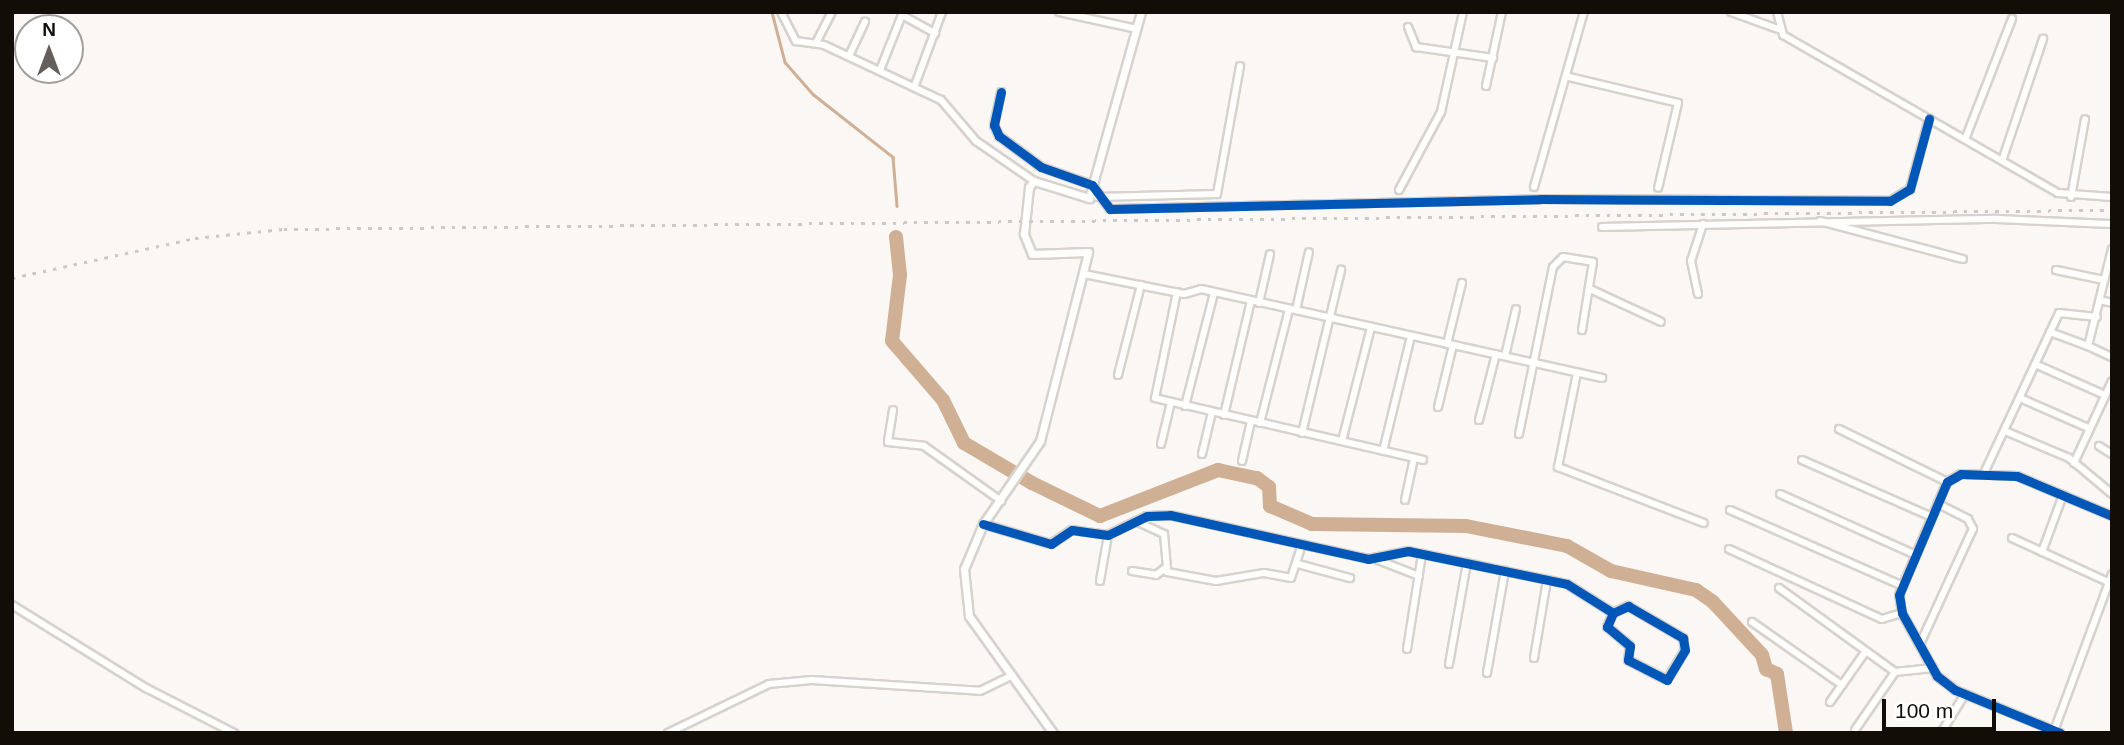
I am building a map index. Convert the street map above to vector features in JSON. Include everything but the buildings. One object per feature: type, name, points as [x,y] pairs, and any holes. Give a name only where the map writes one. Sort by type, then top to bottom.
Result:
[{"type":"street","points":[[781,12],[796,41],[816,43],[915,85],[954,108],[976,141],[1034,181],[1089,198],[1141,12]]},
{"type":"street","points":[[816,43],[832,12]]},
{"type":"street","points":[[915,85],[942,12]]},
{"type":"street","points":[[1059,12],[1137,29]]},
{"type":"street","points":[[1399,190],[1441,112],[1463,12]]},
{"type":"street","points":[[1486,86],[1502,12]]},
{"type":"street","points":[[1534,187],[1569,77],[1584,12]]},
{"type":"street","points":[[1731,12],[1778,29],[1929,119],[1966,136],[2071,197],[2112,197]]},
{"type":"street","points":[[1777,12],[1778,29]]},
{"type":"street","points":[[880,70],[902,15],[935,33]]},
{"type":"street","points":[[1966,136],[2012,19]]},
{"type":"street","points":[[849,56],[865,22]]},
{"type":"street","points":[[1408,27],[1416,47],[1493,58]]},
{"type":"street","points":[[2003,158],[2043,39]]},
{"type":"street","points":[[1097,197],[1217,194],[1240,66]]},
{"type":"street","points":[[1569,77],[1678,103],[1658,188]]},
{"type":"street","points":[[1001,92],[994,125],[999,136],[1041,167],[1092,186],[1097,197],[1110,209],[1540,199],[1889,201],[1910,190],[1929,119]]},
{"type":"street","points":[[2071,197],[2085,119]]},
{"type":"street","points":[[1034,181],[1024,211],[1032,254],[1086,248],[1084,274],[1040,441],[1012,487],[983,524],[964,569],[969,616],[1009,677],[1052,733]]},
{"type":"street","points":[[1602,227],[1820,220],[2112,224]]},
{"type":"street","points":[[1820,220],[1963,259]]},
{"type":"street","points":[[1698,295],[1691,261],[1703,224]]},
{"type":"street","points":[[2088,346],[2110,266],[2112,248]]},
{"type":"street","points":[[1260,423],[1309,252]]},
{"type":"street","points":[[1259,303],[1270,254]]},
{"type":"street","points":[[1519,434],[1555,262],[1591,259],[1590,289],[1582,330]]},
{"type":"street","points":[[1302,433],[1341,270]]},
{"type":"street","points":[[2056,270],[2104,280]]},
{"type":"street","points":[[1084,274],[1177,292],[1214,293],[1602,378]]},
{"type":"street","points":[[1438,407],[1462,283]]},
{"type":"street","points":[[1118,375],[1141,285]]},
{"type":"street","points":[[1590,289],[1661,322]]},
{"type":"street","points":[[1177,292],[1152,393],[1185,406],[1423,460]]},
{"type":"street","points":[[1185,406],[1214,293]]},
{"type":"street","points":[[2100,300],[2112,303]]},
{"type":"street","points":[[1224,415],[1251,301]]},
{"type":"street","points":[[1504,356],[1516,309]]},
{"type":"street","points":[[1985,471],[2059,313],[2097,317]]},
{"type":"street","points":[[1342,442],[1371,327]]},
{"type":"street","points":[[2050,332],[2112,357]]},
{"type":"street","points":[[1383,450],[1411,336]]},
{"type":"street","points":[[1479,420],[1496,354]]},
{"type":"street","points":[[2035,364],[2105,395]]},
{"type":"street","points":[[1577,373],[1558,467],[1704,523]]},
{"type":"street","points":[[2074,463],[2112,381]]},
{"type":"street","points":[[2020,398],[2088,428]]},
{"type":"street","points":[[1161,444],[1171,402]]},
{"type":"street","points":[[893,410],[888,442],[924,446],[1001,501]]},
{"type":"street","points":[[1202,454],[1212,412]]},
{"type":"street","points":[[1242,461],[1251,421]]},
{"type":"street","points":[[1839,429],[1947,482],[1985,471],[2017,476],[2112,516]]},
{"type":"street","points":[[2005,431],[2074,463],[2112,494]]},
{"type":"street","points":[[2099,446],[2112,454]]},
{"type":"street","points":[[1405,500],[1415,458]]},
{"type":"street","points":[[1802,460],[1932,517]]},
{"type":"street","points":[[1947,482],[1903,586],[1902,613],[1933,668],[1965,694],[2056,731],[2112,574]]},
{"type":"street","points":[[1780,495],[1916,555]]},
{"type":"street","points":[[2042,552],[2063,495]]},
{"type":"street","points":[[1920,644],[1973,529],[1968,519],[1938,505]]},
{"type":"street","points":[[1730,510],[1903,586]]},
{"type":"street","points":[[983,524],[1043,544],[1072,530],[1108,536],[1134,520],[1170,515],[1377,559],[1419,576]]},
{"type":"street","points":[[1134,520],[1164,534],[1164,569]]},
{"type":"street","points":[[1100,581],[1108,536]]},
{"type":"street","points":[[2012,538],[2108,582]]},
{"type":"street","points":[[1132,571],[1156,575],[1164,569],[1225,582],[1264,573],[1291,578],[1298,564],[1302,544]]},
{"type":"street","points":[[1729,549],[1882,619],[1902,613]]},
{"type":"street","points":[[1377,559],[1398,551],[1548,580],[1580,590],[1613,613]]},
{"type":"street","points":[[1407,649],[1422,554]]},
{"type":"street","points":[[1449,664],[1467,563]]},
{"type":"street","points":[[1298,564],[1350,578]]},
{"type":"street","points":[[1487,673],[1505,571]]},
{"type":"street","points":[[1534,658],[1548,580]]},
{"type":"street","points":[[1779,588],[1895,672],[1933,668]]},
{"type":"street","points":[[12,605],[146,688],[234,733]]},
{"type":"street","points":[[1629,606],[1685,641],[1667,680],[1628,660],[1630,646],[1607,627],[1613,613],[1629,606]]},
{"type":"street","points":[[1752,622],[1842,685]]},
{"type":"street","points":[[1830,702],[1866,651]]},
{"type":"street","points":[[1855,730],[1895,672]]},
{"type":"street","points":[[668,733],[769,684],[812,680],[981,691],[1009,677]]},
{"type":"street","points":[[1941,733],[1965,694]]},
{"type":"waterway","points":[[772,12],[785,62],[813,94],[893,157],[897,206]]},
{"type":"waterway","points":[[896,237],[900,275],[892,341],[943,400],[964,443],[1032,483],[1100,516],[1218,470],[1257,478],[1269,487],[1270,506],[1312,524],[1466,526],[1567,546],[1611,571],[1696,590],[1713,602],[1762,655],[1766,669],[1777,674],[1786,733]]},
{"type":"railway","points":[[12,278],[195,238],[284,229],[2112,210]]},
{"type":"cycle path","points":[[1001,92],[994,125],[999,136],[1041,167],[1092,185],[1110,209],[1540,199],[1890,201],[1910,189],[1929,119]]},
{"type":"cycle path","points":[[2060,733],[1955,690],[1937,676],[1902,613],[1899,595],[1947,482],[1961,474],[2017,476],[2112,516]]},
{"type":"cycle path","points":[[983,524],[1051,544],[1072,530],[1108,535],[1147,516],[1170,515],[1368,559],[1408,551],[1567,584],[1613,613],[1628,606],[1683,638],[1685,650],[1667,680],[1628,660],[1630,646],[1607,627],[1613,613]]}]
